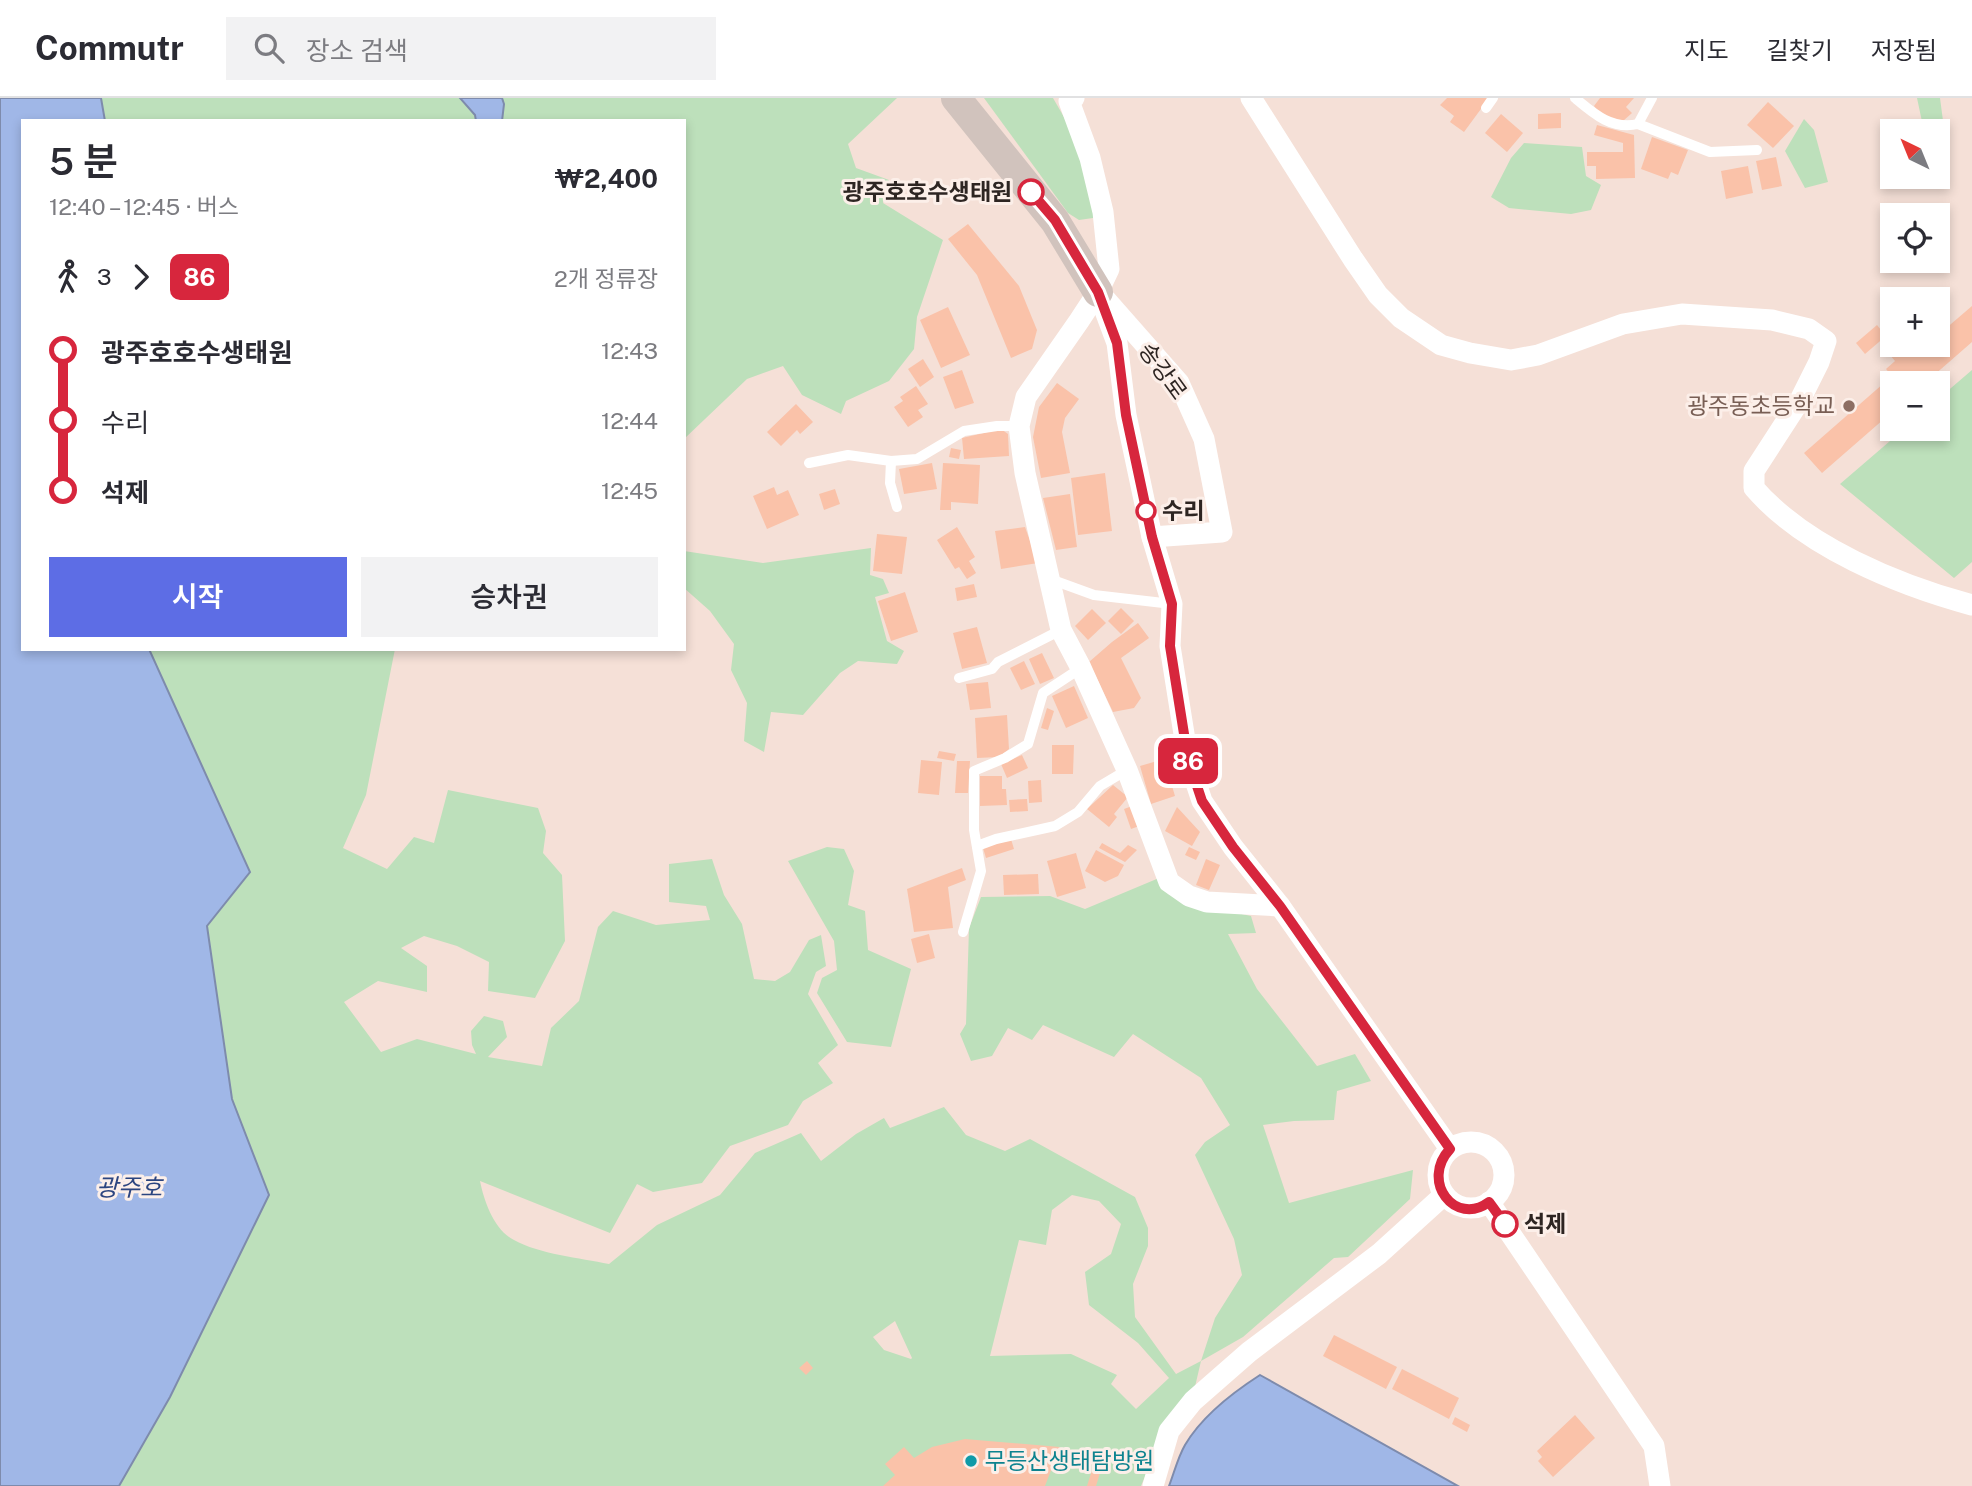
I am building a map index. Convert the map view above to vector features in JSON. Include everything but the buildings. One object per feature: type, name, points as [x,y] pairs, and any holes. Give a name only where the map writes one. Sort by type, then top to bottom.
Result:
[{"type":"main road","name":"송강로","points":[[956,98],[1055,220],[1098,292]]},
{"type":"street","points":[[1073,98],[1069,101],[1090,158],[1103,212],[1109,269],[1098,292],[1026,397],[1019,426],[1025,473],[1061,630],[1127,770],[1169,882],[1189,896],[1207,902],[1280,906]]},
{"type":"street","points":[[1251,98],[1378,295],[1401,318],[1441,345],[1511,360],[1538,355],[1623,324],[1682,314],[1772,320],[1809,329],[1826,341],[1819,362],[1800,400],[1754,471],[1754,488],[1788,520],[1844,556],[1931,593],[1972,605]]},
{"type":"street","points":[[1098,292],[1117,343],[1126,415],[1152,537],[1172,604],[1170,646],[1188,759],[1202,801],[1233,847],[1280,906],[1450,1149]]},
{"type":"street","name":"송강로","points":[[1098,292],[1179,383],[1204,439],[1222,532],[1152,537]]},
{"type":"street","points":[[1460,1143],[1482,1144],[1499,1158],[1504,1180],[1500,1191],[1489,1202],[1473,1209],[1462,1208],[1444,1195],[1437,1176],[1443,1156],[1450,1149],[1460,1143]]},
{"type":"street","points":[[1153,1486],[1169,1432],[1193,1401],[1249,1352],[1379,1254],[1444,1195]]},
{"type":"street","points":[[1489,1202],[1654,1446],[1660,1486]]},
{"type":"lane","points":[[1486,108],[1493,98]]},
{"type":"lane","points":[[1575,98],[1600,119],[1626,127],[1638,124],[1710,152],[1757,150]]},
{"type":"lane","points":[[1638,124],[1652,98]]},
{"type":"lane","points":[[809,463],[848,455],[891,461],[917,459],[964,431],[1019,426]]},
{"type":"lane","points":[[891,461],[890,483],[897,507]]},
{"type":"lane","points":[[1050,579],[1094,595],[1172,604]]},
{"type":"lane","points":[[959,678],[992,668],[998,662],[1061,630]]},
{"type":"lane","points":[[963,932],[981,872],[974,830],[974,771],[1005,758],[1028,744],[1043,693],[1081,668]]},
{"type":"lane","points":[[976,846],[996,839],[1055,827],[1078,812],[1100,786],[1127,770]]},
{"type":"green space","name":"광주호호수생태원","points":[[101,98],[897,98],[848,144],[856,168],[889,180],[883,203],[943,240],[917,317],[914,349],[889,381],[846,401],[841,414],[802,395],[783,366],[747,379],[686,437],[686,119],[105,119]]},
{"type":"green space","points":[[984,98],[1053,98],[1072,131],[1100,217],[1079,220],[1068,213]]},
{"type":"green space","points":[[1917,98],[1940,98],[1943,119],[1921,119]]},
{"type":"green space","points":[[1804,119],[1814,130],[1828,182],[1805,188],[1785,151]]},
{"type":"green space","points":[[1524,143],[1582,147],[1586,176],[1601,185],[1591,210],[1571,214],[1509,208],[1491,197],[1511,158]]},
{"type":"green space","points":[[1972,370],[1972,562],[1954,578],[1840,484],[1890,441],[1950,441],[1950,389]]},
{"type":"green space","points":[[871,548],[870,575],[883,579],[889,593],[875,597],[887,641],[904,651],[897,664],[858,661],[840,673],[803,715],[771,712],[764,752],[744,741],[747,703],[731,670],[734,644],[710,611],[686,590],[686,551],[763,563]]},
{"type":"green space","points":[[150,651],[395,651],[366,795],[343,848],[387,869],[414,837],[434,843],[448,790],[538,808],[546,831],[543,853],[562,875],[565,941],[535,998],[488,991],[489,962],[457,946],[424,936],[401,948],[427,966],[427,992],[378,981],[344,1002],[381,1052],[417,1039],[476,1054],[471,1031],[484,1016],[503,1021],[507,1037],[488,1057],[542,1066],[551,1028],[579,1001],[598,927],[613,911],[656,925],[710,920],[706,906],[669,902],[669,864],[712,859],[724,895],[742,924],[754,979],[775,981],[790,972],[809,940],[821,935],[826,966],[816,972],[808,994],[838,1045],[818,1063],[833,1083],[803,1101],[788,1125],[730,1146],[702,1183],[653,1192],[637,1184],[610,1233],[480,1181],[487,1206],[507,1235],[524,1245],[547,1252],[609,1264],[657,1225],[720,1195],[755,1153],[801,1133],[821,1161],[856,1134],[884,1118],[890,1128],[944,1107],[966,1135],[1005,1151],[1030,1139],[1135,1197],[1148,1228],[1148,1246],[1133,1284],[1135,1317],[1176,1374],[1201,1361],[1194,1391],[1167,1423],[1141,1486],[119,1486],[170,1397],[269,1195],[232,1099],[206,926],[250,872]],"holes":[[[1072,1195],[1099,1201],[1121,1224],[1111,1254],[1085,1272],[1089,1305],[1138,1343],[1169,1378],[1136,1409],[1111,1384],[1117,1375],[1071,1354],[990,1356],[1019,1240],[1046,1245],[1052,1210]],[[895,1321],[912,1358],[884,1350],[873,1337]]]},
{"type":"green space","points":[[827,847],[844,849],[854,871],[848,905],[865,911],[868,950],[911,969],[891,1047],[847,1042],[817,993],[822,978],[837,970],[834,941],[788,861]]},
{"type":"green space","points":[[1159,878],[1168,894],[1195,904],[1251,916],[1256,933],[1228,934],[1257,989],[1317,1066],[1355,1054],[1371,1081],[1337,1091],[1334,1120],[1263,1125],[1289,1203],[1413,1170],[1410,1199],[1348,1257],[1334,1258],[1243,1337],[1201,1361],[1215,1318],[1242,1275],[1234,1239],[1195,1155],[1205,1142],[1230,1125],[1201,1078],[1133,1034],[1114,1057],[1043,1025],[1032,1040],[1008,1028],[992,1056],[971,1061],[960,1034],[966,1024],[969,928],[981,897],[1050,896],[1085,909]]},
{"type":"water","name":"광주호","points":[[0,98],[101,98],[105,119],[21,119],[21,651],[150,651],[250,872],[207,926],[232,1099],[269,1195],[170,1397],[119,1486],[0,1486]]},
{"type":"water","points":[[460,98],[502,98],[502,119],[476,119]]},
{"type":"water","points":[[1260,1375],[1458,1486],[1169,1486],[1183,1450],[1200,1424],[1228,1397]]},
{"type":"bus line","name":"86","points":[[1031,192],[1055,220],[1098,292],[1117,343],[1126,415],[1152,537],[1172,604],[1170,646],[1188,759],[1202,801],[1233,847],[1280,906],[1450,1149],[1443,1156],[1437,1176],[1444,1195],[1462,1208],[1473,1209],[1489,1202],[1505,1224]]},
{"type":"place","name":"광주호호수생태원","points":[[1031,192]]},
{"type":"place","name":"광주동초등학교","points":[[1849,406]]},
{"type":"place","name":"수리","points":[[1146,511]]},
{"type":"place","name":"석제","points":[[1505,1224]]},
{"type":"place","name":"무등산생태탐방원","points":[[971,1461]]}]
